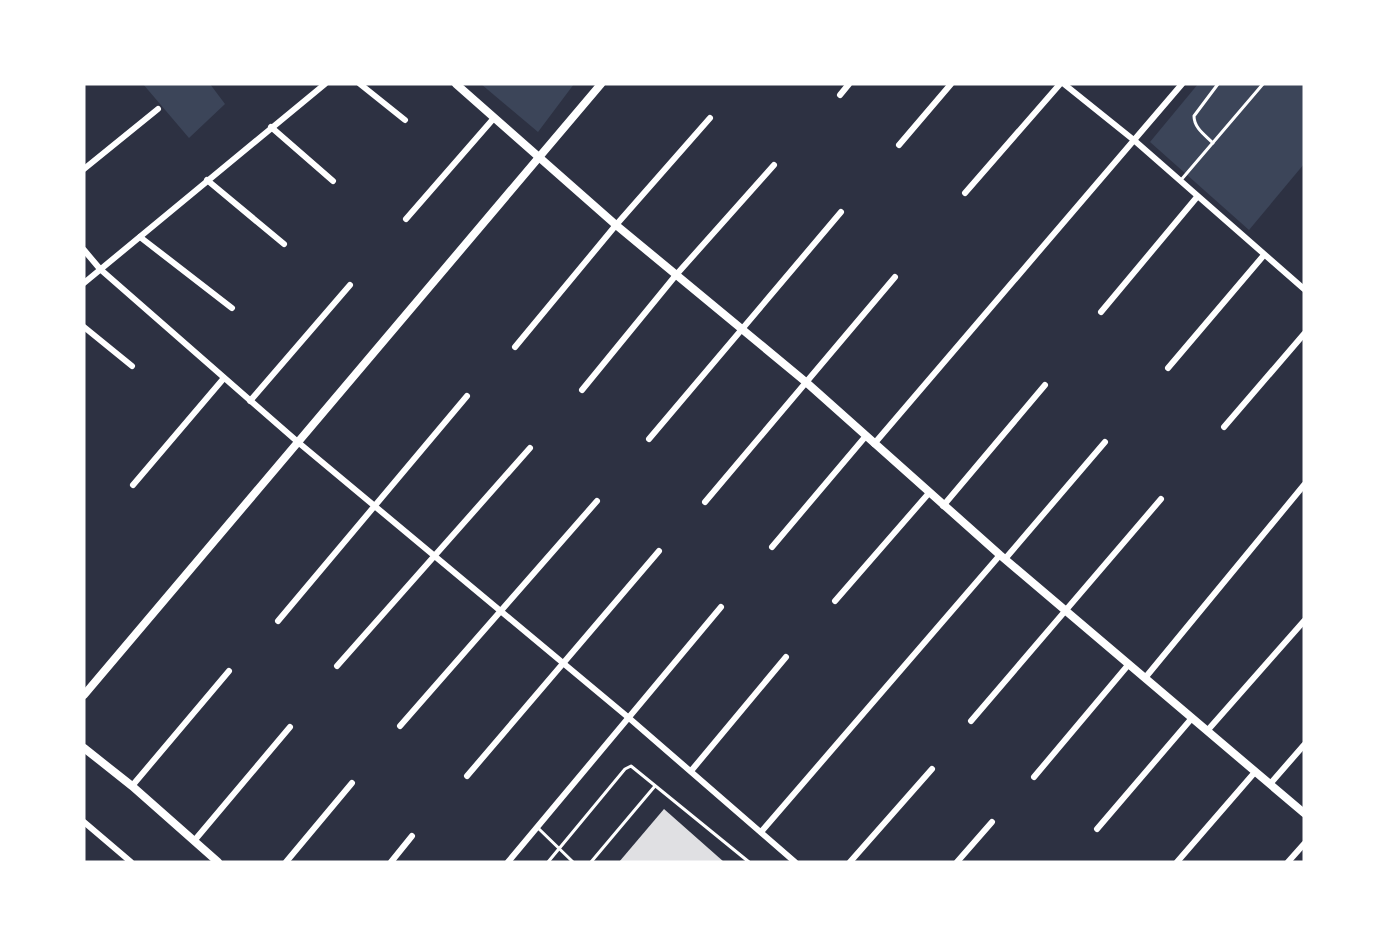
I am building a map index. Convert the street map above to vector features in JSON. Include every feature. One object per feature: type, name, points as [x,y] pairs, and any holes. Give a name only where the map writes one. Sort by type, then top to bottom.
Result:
[{"type":"street","points":[[84,283],[325,84]]},
{"type":"street","points":[[360,84],[405,120]]},
{"type":"street","points":[[456,84],[616,225],[807,383],[1002,557],[1304,813]]},
{"type":"street","points":[[84,695],[601,84]]},
{"type":"street","points":[[840,95],[849,84]]},
{"type":"street","points":[[899,145],[951,84]]},
{"type":"street","points":[[965,193],[1062,84],[1135,141],[1304,290]]},
{"type":"street","points":[[874,444],[1182,84]]},
{"type":"street","points":[[84,169],[158,109]]},
{"type":"street","points":[[406,219],[494,118]]},
{"type":"street","points":[[515,347],[616,225],[710,118]]},
{"type":"street","points":[[271,127],[333,181]]},
{"type":"street","points":[[582,390],[676,274],[774,165]]},
{"type":"street","points":[[207,180],[284,244]]},
{"type":"street","points":[[1101,312],[1197,197]]},
{"type":"street","points":[[649,439],[842,212]]},
{"type":"street","points":[[140,237],[232,308]]},
{"type":"street","points":[[84,250],[100,269],[250,401],[629,718],[795,862]]},
{"type":"street","points":[[1168,368],[1263,255]]},
{"type":"street","points":[[705,502],[895,277]]},
{"type":"street","points":[[250,401],[350,285]]},
{"type":"street","points":[[84,327],[132,366]]},
{"type":"street","points":[[1224,427],[1304,334]]},
{"type":"street","points":[[133,485],[224,378]]},
{"type":"street","points":[[943,506],[1045,385]]},
{"type":"street","points":[[278,621],[466,396]]},
{"type":"street","points":[[772,547],[865,437]]},
{"type":"street","points":[[761,832],[1105,442]]},
{"type":"street","points":[[337,666],[530,448]]},
{"type":"street","points":[[1145,678],[1304,485]]},
{"type":"street","points":[[835,601],[929,493]]},
{"type":"street","points":[[971,721],[1161,499]]},
{"type":"street","points":[[400,726],[597,501]]},
{"type":"street","points":[[467,776],[659,550]]},
{"type":"street","points":[[508,862],[721,607]]},
{"type":"street","points":[[1207,731],[1304,621]]},
{"type":"street","points":[[691,771],[786,657]]},
{"type":"street","points":[[1034,777],[1129,664]]},
{"type":"street","points":[[132,786],[229,671]]},
{"type":"street","points":[[1098,829],[1192,718]]},
{"type":"street","points":[[194,841],[290,727]]},
{"type":"street","points":[[1270,784],[1304,746]]},
{"type":"street","points":[[84,748],[132,786],[212,860]]},
{"type":"street","points":[[850,862],[932,769]]},
{"type":"street","points":[[1177,862],[1255,772]]},
{"type":"street","points":[[286,862],[352,783]]},
{"type":"street","points":[[84,822],[131,862]]},
{"type":"street","points":[[957,862],[992,822]]},
{"type":"street","points":[[391,862],[411,836]]},
{"type":"street","points":[[1288,862],[1304,844]]},
{"type":"lane","points":[[1213,143],[1197,128],[1194,116],[1218,84]]},
{"type":"lane","points":[[1180,182],[1260,85]]},
{"type":"lane","points":[[548,862],[625,770],[631,766],[749,862]]},
{"type":"lane","points":[[591,862],[655,786]]},
{"type":"lane","points":[[537,827],[573,862]]},
{"type":"shaded area","points":[[143,84],[210,84],[225,104],[189,138]]},
{"type":"shaded area","points":[[481,84],[574,84],[538,132]]},
{"type":"shaded area","points":[[1198,84],[1304,84],[1304,164],[1249,230],[1150,142]]},
{"type":"building","points":[[664,809],[724,862],[619,862]]}]
